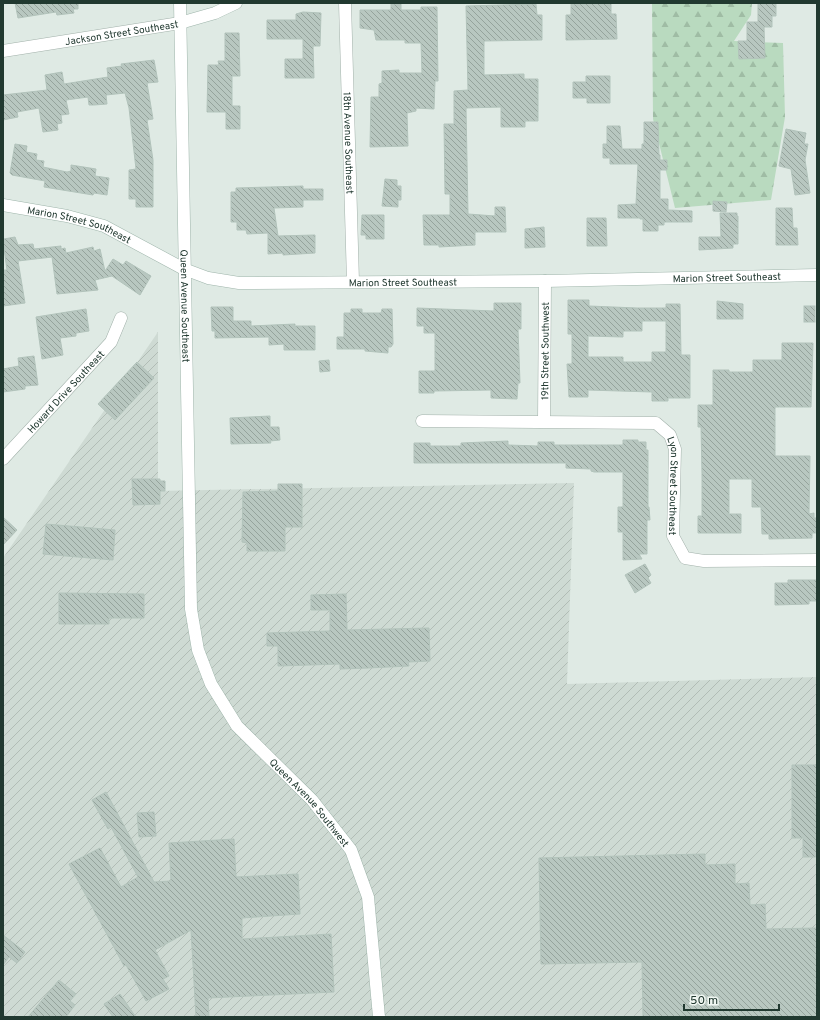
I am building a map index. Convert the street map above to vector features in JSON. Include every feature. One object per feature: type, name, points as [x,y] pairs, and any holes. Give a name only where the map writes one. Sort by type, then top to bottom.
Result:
[{"type":"street","name":"Queen Avenue Southeast","points":[[180,3],[191,609]]},
{"type":"street","name":"Jackson Street Southeast","points":[[3,51],[180,23],[215,13],[236,3]]},
{"type":"street","name":"18th Avenue Southeast","points":[[345,3],[353,282]]},
{"type":"street","name":"Marion Street Southeast","points":[[3,205],[67,216],[104,226],[184,269],[208,278],[238,283],[545,282],[817,275]]},
{"type":"street","name":"19th Street Southwest","points":[[544,421],[545,282]]},
{"type":"street","name":"Howard Drive Southeast","points":[[3,460],[111,342],[121,318]]},
{"type":"street","name":"Lyon Street Southeast","points":[[422,420],[656,423],[670,435],[675,449],[673,536],[685,558],[704,561],[817,560]]},
{"type":"street","name":"Queen Avenue Southwest","points":[[191,609],[198,650],[211,684],[237,726],[312,800],[351,850],[368,897],[379,1017]]},
{"type":"shaded area","points":[[158,332],[158,491],[574,483],[567,684],[817,677],[817,1017],[3,1017],[3,558]]},
{"type":"green space","points":[[652,3],[752,3],[751,15],[734,41],[783,43],[785,117],[771,200],[675,208],[653,119]]},
{"type":"building","points":[[15,3],[78,3],[78,9],[73,9],[74,13],[57,15],[56,12],[18,18]]},
{"type":"building","points":[[611,3],[611,14],[616,14],[617,39],[566,40],[566,15],[571,15],[571,4]]},
{"type":"building","points":[[758,3],[776,3],[776,16],[772,16],[772,27],[764,27],[765,58],[739,59],[738,41],[747,41],[747,22],[758,22]]},
{"type":"building","points":[[391,4],[401,4],[401,10],[421,10],[421,7],[437,7],[438,81],[435,81],[434,109],[416,108],[416,111],[407,113],[408,146],[370,147],[371,97],[379,97],[379,84],[382,83],[382,71],[399,70],[399,73],[422,73],[421,43],[405,43],[405,40],[376,40],[374,30],[360,28],[360,10],[391,10]]},
{"type":"building","points":[[536,4],[537,15],[542,15],[542,40],[484,41],[484,75],[524,74],[524,79],[538,79],[538,121],[525,121],[525,127],[501,127],[501,107],[466,108],[468,214],[495,216],[495,207],[505,207],[506,232],[475,232],[475,245],[439,247],[439,245],[424,245],[423,215],[450,215],[450,194],[445,194],[444,124],[454,124],[454,91],[468,90],[466,6]]},
{"type":"building","points":[[303,12],[321,13],[320,46],[313,46],[314,78],[285,78],[285,59],[303,59],[303,39],[267,39],[267,20],[296,20],[296,14]]},
{"type":"building","points":[[225,33],[239,33],[240,76],[232,76],[232,106],[240,106],[240,129],[226,129],[226,112],[207,112],[208,65],[219,65],[218,61],[225,61]]},
{"type":"building","points":[[154,60],[158,82],[147,83],[153,119],[147,120],[153,160],[153,207],[136,207],[136,199],[129,199],[129,170],[136,169],[129,108],[125,93],[106,95],[107,104],[89,105],[88,97],[66,100],[69,114],[61,115],[62,123],[57,124],[58,130],[43,132],[39,108],[17,112],[18,117],[3,120],[3,95],[47,90],[45,75],[62,72],[64,84],[108,77],[107,68],[122,66],[121,64]]},
{"type":"building","points":[[586,76],[610,76],[610,103],[587,103],[587,98],[573,98],[573,82],[586,82]]},
{"type":"building","points":[[644,122],[658,122],[660,160],[667,160],[667,170],[660,170],[660,199],[668,199],[668,210],[692,211],[692,222],[664,222],[664,225],[658,225],[658,231],[643,231],[643,219],[618,218],[618,205],[636,204],[638,164],[610,164],[610,158],[603,158],[603,144],[607,144],[607,126],[620,126],[622,149],[642,149],[642,144],[644,144]]},
{"type":"building","points":[[786,129],[806,133],[804,144],[808,144],[805,160],[810,193],[795,195],[791,169],[779,166]]},
{"type":"building","points":[[15,144],[27,146],[26,152],[37,154],[36,160],[44,161],[43,167],[67,172],[71,171],[71,165],[96,169],[95,176],[109,178],[107,195],[94,193],[93,195],[44,187],[45,181],[12,175],[10,173]]},
{"type":"building","points":[[385,179],[397,180],[397,186],[401,186],[401,200],[398,200],[398,207],[382,206]]},
{"type":"building","points":[[303,186],[303,189],[323,189],[323,200],[303,200],[303,207],[274,208],[278,236],[315,235],[315,253],[283,255],[283,253],[268,254],[268,233],[247,234],[246,230],[237,230],[237,222],[231,222],[231,192],[236,192],[236,188]]},
{"type":"building","points":[[713,201],[727,202],[726,212],[713,211]]},
{"type":"building","points":[[776,208],[792,208],[793,228],[797,228],[798,245],[776,245]]},
{"type":"building","points":[[720,213],[737,213],[738,244],[733,244],[733,248],[699,250],[699,237],[721,237]]},
{"type":"building","points":[[362,215],[384,215],[384,239],[366,239],[366,235],[361,235]]},
{"type":"building","points":[[587,218],[606,218],[607,246],[587,246]]},
{"type":"building","points":[[544,227],[545,247],[525,248],[525,229]]},
{"type":"building","points":[[15,237],[18,245],[33,244],[34,249],[61,246],[61,249],[65,248],[66,253],[93,247],[94,251],[100,249],[105,271],[113,259],[123,265],[126,261],[151,276],[140,295],[112,276],[95,280],[98,290],[57,294],[52,257],[18,261],[25,303],[3,306],[3,270],[7,270],[3,242],[4,239]]},
{"type":"building","points":[[568,300],[589,300],[589,306],[637,308],[666,308],[666,304],[680,304],[681,355],[690,355],[690,398],[668,398],[668,401],[652,401],[652,392],[588,390],[588,397],[569,397],[567,364],[572,364],[572,334],[568,334]],"holes":[[[642,321],[666,321],[666,352],[652,352],[652,362],[623,362],[623,357],[588,357],[588,336],[623,337],[623,331],[642,331]]]},
{"type":"building","points":[[717,301],[743,304],[743,319],[717,319]]},
{"type":"building","points":[[494,303],[521,303],[521,329],[518,329],[520,383],[518,383],[517,399],[491,398],[491,390],[434,391],[434,393],[419,393],[419,371],[435,371],[435,333],[424,333],[424,326],[417,326],[417,308],[494,311]]},
{"type":"building","points":[[804,306],[815,306],[815,322],[804,322]]},
{"type":"building","points":[[211,307],[233,307],[233,321],[251,321],[251,326],[295,324],[295,326],[315,326],[315,350],[284,350],[284,344],[269,345],[269,337],[215,338],[215,331],[212,331]]},
{"type":"building","points":[[86,309],[89,331],[76,333],[76,336],[60,338],[63,355],[42,359],[36,317]]},
{"type":"building","points":[[351,309],[362,309],[362,313],[381,313],[382,309],[392,309],[393,344],[391,347],[388,347],[388,353],[365,351],[365,349],[337,349],[337,337],[344,337],[344,313],[351,313]]},
{"type":"building","points":[[782,343],[813,343],[811,407],[775,407],[775,456],[810,456],[809,514],[814,513],[814,518],[817,518],[817,533],[812,533],[812,538],[769,539],[769,534],[762,534],[761,507],[752,507],[752,479],[729,479],[729,514],[741,514],[741,533],[698,533],[698,516],[702,516],[702,474],[701,427],[698,427],[698,405],[713,405],[713,370],[753,372],[753,360],[782,360]]},
{"type":"building","points":[[34,356],[38,385],[25,386],[25,389],[3,392],[3,369],[19,366],[18,358]]},
{"type":"building","points":[[329,360],[330,371],[320,372],[319,361]]},
{"type":"building","points":[[137,362],[154,378],[115,420],[98,404]]},
{"type":"building","points":[[270,416],[270,427],[279,427],[280,440],[270,441],[271,443],[231,444],[230,418]]},
{"type":"building","points":[[623,440],[638,440],[638,442],[646,442],[646,450],[648,450],[648,507],[650,520],[647,520],[647,554],[639,554],[642,559],[623,560],[623,532],[618,532],[618,507],[623,507],[623,472],[594,472],[591,471],[591,469],[566,468],[566,463],[414,463],[414,443],[430,443],[430,446],[461,446],[461,443],[508,441],[508,445],[538,446],[538,442],[554,442],[554,445],[623,445]]},
{"type":"building","points":[[132,479],[160,479],[160,481],[165,481],[165,491],[160,491],[160,504],[133,505]]},
{"type":"building","points":[[278,484],[302,484],[302,527],[285,527],[285,551],[247,551],[247,543],[242,542],[243,492],[278,491]]},
{"type":"building","points":[[3,517],[17,530],[3,545]]},
{"type":"building","points":[[46,524],[115,530],[113,560],[43,554]]},
{"type":"building","points":[[645,564],[651,575],[648,578],[651,583],[635,593],[625,575]]},
{"type":"building","points":[[788,580],[817,580],[817,601],[809,601],[809,604],[775,605],[775,583],[788,583]]},
{"type":"building","points":[[59,593],[144,594],[144,618],[109,618],[109,624],[59,624]]},
{"type":"building","points":[[346,594],[347,630],[429,628],[430,661],[408,662],[409,666],[340,669],[340,664],[278,666],[278,646],[267,646],[267,633],[330,631],[330,610],[311,610],[311,595]]},
{"type":"building","points":[[792,765],[817,765],[817,857],[803,857],[803,838],[792,838]]},
{"type":"building","points":[[106,792],[154,882],[171,881],[169,843],[234,839],[236,877],[298,874],[300,914],[242,918],[242,939],[331,934],[334,992],[208,998],[209,1017],[196,1017],[191,930],[155,950],[169,976],[163,979],[169,989],[146,1001],[126,965],[124,966],[69,864],[100,848],[121,887],[138,877],[111,827],[108,829],[92,800]]},
{"type":"building","points":[[154,812],[156,836],[139,837],[137,813]]},
{"type":"building","points":[[705,854],[705,865],[735,864],[735,884],[749,883],[750,905],[765,904],[766,929],[817,928],[817,1017],[643,1017],[642,962],[541,964],[539,858]]},
{"type":"building","points":[[3,935],[25,952],[17,963],[9,957],[3,965]]},
{"type":"building","points":[[59,980],[76,994],[70,1001],[75,1005],[66,1017],[28,1017]]},
{"type":"building","points":[[120,994],[136,1017],[113,1017],[104,1004]]}]
